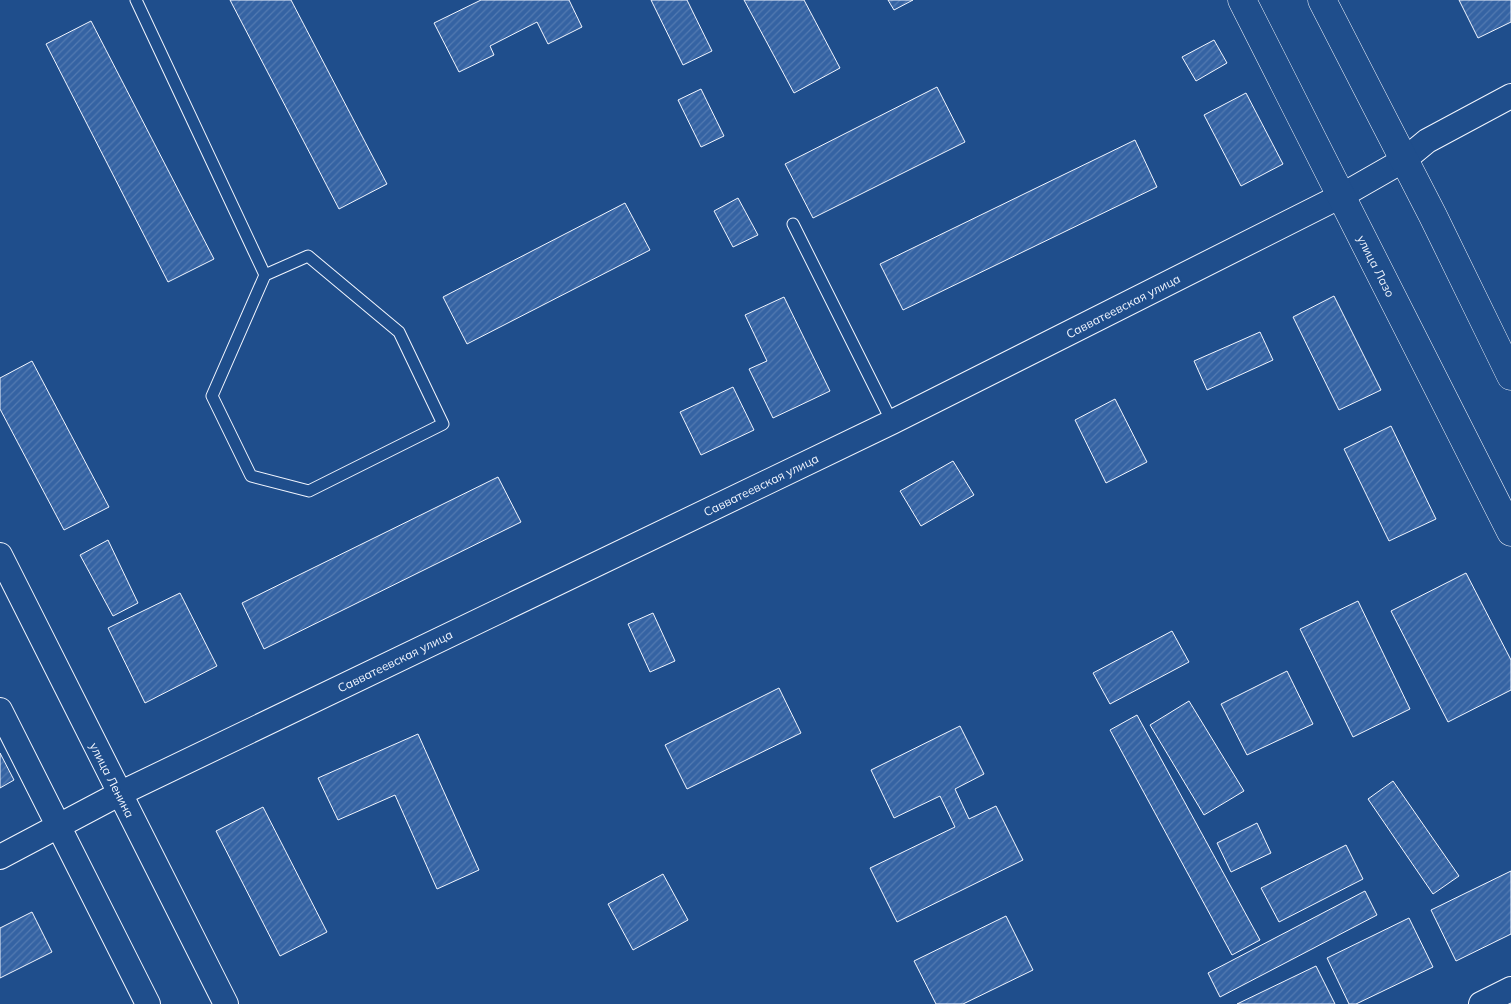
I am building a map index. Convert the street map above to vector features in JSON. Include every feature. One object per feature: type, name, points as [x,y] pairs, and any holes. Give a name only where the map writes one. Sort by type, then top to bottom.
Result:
[{"type":"street","name":"улица Лазо","points":[[1242,0],[1511,532]]},
{"type":"street","points":[[1322,0],[1511,376]]},
{"type":"street","name":"Савватеевская улица","points":[[0,857],[119,794],[892,422],[1341,196],[1404,160],[1427,142],[1511,96]]},
{"type":"street","name":"улица Ленина","points":[[0,555],[226,1004]]},
{"type":"street","points":[[0,710],[148,1004]]},
{"type":"street","points":[[1481,1004],[1511,989]]},
{"type":"lane","points":[[136,0],[265,275],[212,396],[251,476],[309,491],[443,424],[399,332],[308,256],[265,275]]},
{"type":"lane","points":[[793,224],[892,422]]},
{"type":"building","points":[[230,0],[291,0],[387,184],[339,209]]},
{"type":"building","points":[[481,0],[569,0],[582,27],[548,44],[537,22],[490,46],[494,55],[459,72],[434,23]]},
{"type":"building","points":[[651,0],[687,0],[712,51],[683,65]]},
{"type":"building","points":[[744,0],[804,0],[840,68],[794,93]]},
{"type":"building","points":[[888,0],[913,0],[894,10]]},
{"type":"building","points":[[1459,0],[1511,0],[1511,22],[1478,38]]},
{"type":"building","points":[[91,21],[214,259],[168,282],[46,44]]},
{"type":"building","points":[[1214,40],[1227,63],[1196,81],[1182,57]]},
{"type":"building","points":[[937,87],[965,142],[813,218],[785,164]]},
{"type":"building","points":[[701,89],[724,136],[701,147],[678,100]]},
{"type":"building","points":[[1246,93],[1283,164],[1241,186],[1204,115]]},
{"type":"building","points":[[1135,140],[1157,187],[903,310],[880,264]]},
{"type":"building","points":[[738,198],[758,235],[733,247],[714,211]]},
{"type":"building","points":[[625,203],[650,250],[467,344],[443,297]]},
{"type":"building","points":[[1334,296],[1381,390],[1339,410],[1293,317]]},
{"type":"building","points":[[784,297],[830,391],[773,418],[749,369],[767,361],[745,315]]},
{"type":"building","points":[[1260,332],[1273,360],[1207,390],[1194,361]]},
{"type":"building","points":[[32,361],[109,507],[64,530],[0,409],[0,378]]},
{"type":"building","points":[[733,387],[754,430],[701,455],[680,412]]},
{"type":"building","points":[[1115,399],[1147,462],[1106,483],[1075,420]]},
{"type":"building","points":[[1391,426],[1436,519],[1389,541],[1344,449]]},
{"type":"building","points":[[953,461],[974,495],[921,526],[900,491]]},
{"type":"building","points":[[498,477],[521,522],[264,649],[242,603]]},
{"type":"building","points":[[108,540],[138,603],[113,616],[80,555]]},
{"type":"building","points":[[1466,573],[1511,660],[1511,690],[1448,722],[1391,611]]},
{"type":"building","points":[[180,593],[217,666],[145,703],[108,628]]},
{"type":"building","points":[[1358,601],[1410,709],[1353,737],[1300,629]]},
{"type":"building","points":[[653,613],[675,661],[650,672],[628,624]]},
{"type":"building","points":[[1172,631],[1189,662],[1110,704],[1093,673]]},
{"type":"building","points":[[1287,671],[1313,724],[1247,755],[1221,704]]},
{"type":"building","points":[[779,688],[801,733],[687,789],[665,745]]},
{"type":"building","points":[[1189,701],[1244,791],[1204,815],[1150,725]]},
{"type":"building","points":[[1137,715],[1260,940],[1232,955],[1110,730]]},
{"type":"building","points":[[960,726],[984,774],[955,789],[969,819],[996,806],[1023,860],[897,922],[870,868],[955,827],[940,796],[894,818],[871,770]]},
{"type":"building","points":[[418,734],[479,870],[437,889],[395,795],[338,820],[318,778]]},
{"type":"building","points":[[0,753],[14,780],[0,788]]},
{"type":"building","points":[[1393,781],[1459,876],[1433,894],[1368,799]]},
{"type":"building","points":[[263,807],[327,932],[280,956],[216,831]]},
{"type":"building","points":[[1257,823],[1271,853],[1231,872],[1217,843]]},
{"type":"building","points":[[1346,845],[1363,879],[1279,922],[1261,888]]},
{"type":"building","points":[[1511,871],[1511,934],[1456,961],[1431,910]]},
{"type":"building","points":[[663,874],[688,920],[633,950],[608,904]]},
{"type":"building","points":[[1365,891],[1377,915],[1220,997],[1208,973]]},
{"type":"building","points":[[32,912],[52,952],[0,978],[0,928]]},
{"type":"building","points":[[1006,916],[1033,970],[963,1004],[936,1004],[914,961]]},
{"type":"building","points":[[1409,918],[1433,967],[1356,1004],[1349,1004],[1327,958]]},
{"type":"building","points":[[1316,966],[1335,1004],[1237,1004]]}]
